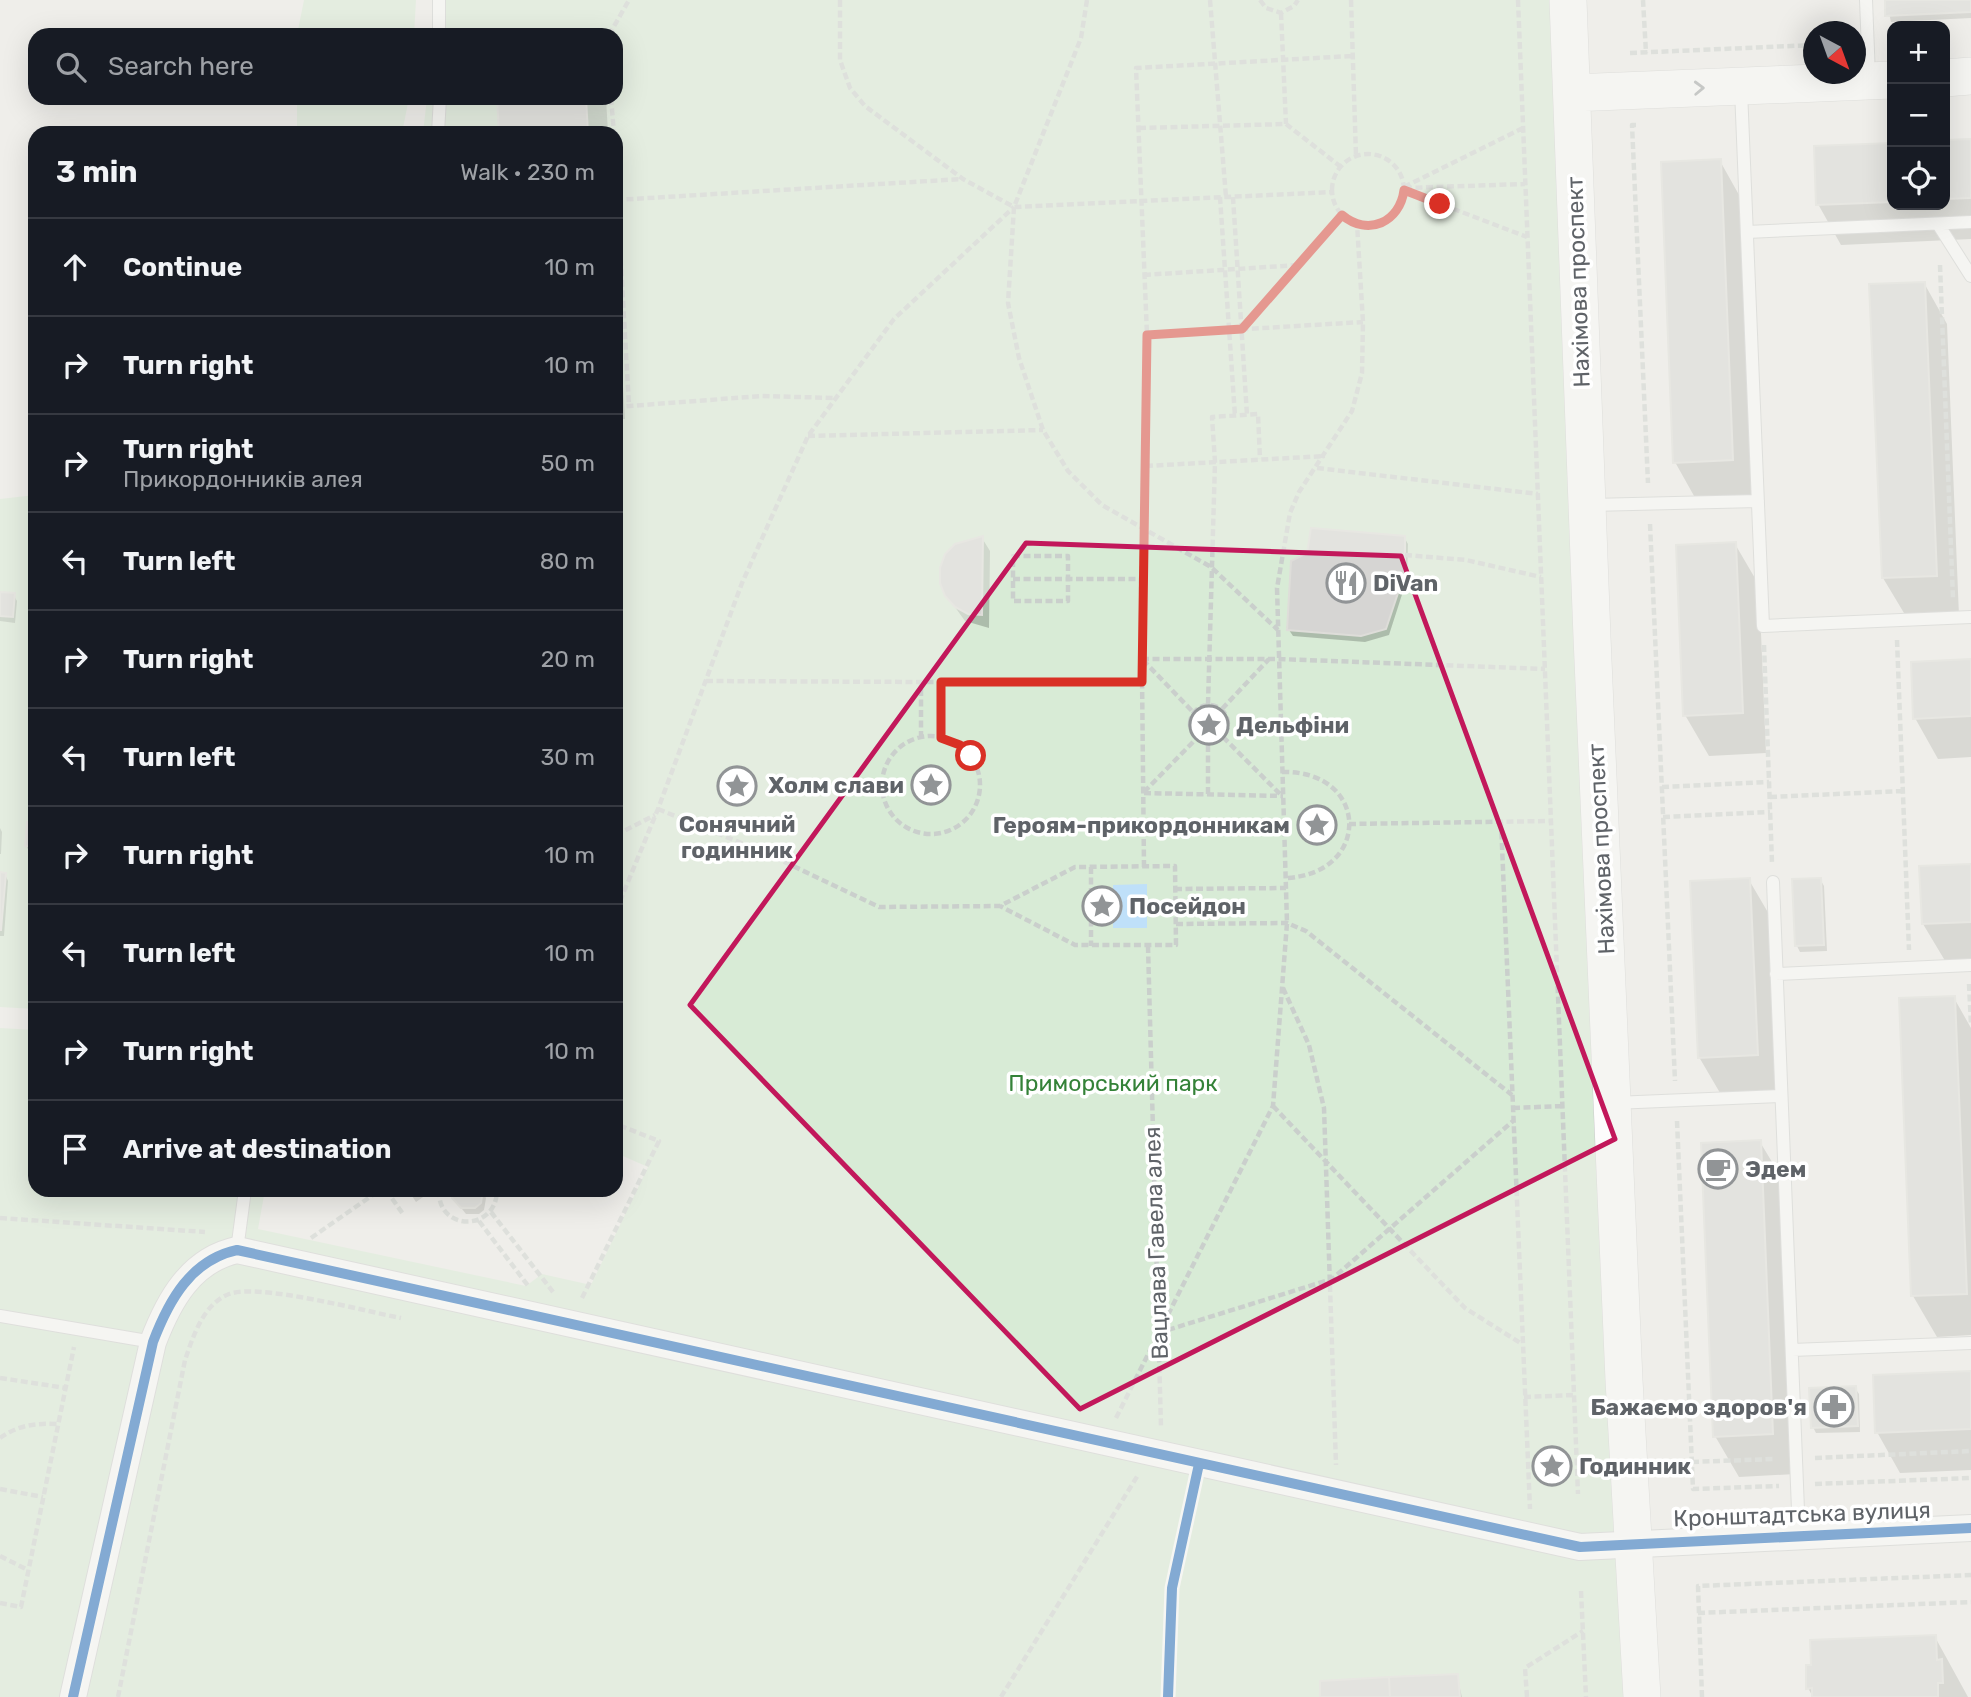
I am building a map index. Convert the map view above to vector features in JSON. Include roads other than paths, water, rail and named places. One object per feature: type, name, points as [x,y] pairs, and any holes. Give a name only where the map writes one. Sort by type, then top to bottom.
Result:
[{"type":"main road","name":"Нахімова проспект","points":[[1569,0],[1613,1103],[1642,1697]]},
{"type":"main road","points":[[1950,78],[1971,76]]},
{"type":"main road","points":[[1572,93],[1881,80]]},
{"type":"street","name":"Кронштадтська вулиця","points":[[237,1243],[536,1317],[1532,1538],[1580,1546],[1971,1528]]},
{"type":"street","points":[[73,1697],[153,1342],[162,1316],[182,1284],[204,1263],[237,1243]]},
{"type":"lane","points":[[439,0],[439,28]]},
{"type":"lane","points":[[1866,0],[1881,80]]},
{"type":"lane","points":[[1741,86],[1763,626],[1971,617]]},
{"type":"lane","points":[[438,126],[440,105]]},
{"type":"lane","points":[[1747,232],[1971,222]]},
{"type":"lane","points":[[1938,224],[1971,276]]},
{"type":"lane","points":[[1588,505],[1758,501]]},
{"type":"lane","points":[[1773,882],[1799,1535]]},
{"type":"lane","points":[[1776,974],[1970,965]]},
{"type":"lane","points":[[1613,1103],[1781,1096]]},
{"type":"lane","points":[[237,1243],[244,1197]]},
{"type":"lane","points":[[0,1316],[153,1342]]},
{"type":"lane","points":[[1792,1350],[1971,1343]]},
{"type":"water","points":[[1147,884],[1147,928],[1113,928],[1113,885]]},
{"type":"place","name":"DiVan","points":[[1346,583]]},
{"type":"place","name":"Дельфіни","points":[[1209,725]]},
{"type":"place","name":"Холм слави","points":[[931,785]]},
{"type":"place","name":"Сонячний годинник","points":[[737,786]]},
{"type":"place","name":"Героям-прикордонникам","points":[[1317,825]]},
{"type":"place","name":"Посейдон","points":[[1102,906]]},
{"type":"place","name":"Эдем","points":[[1718,1169]]},
{"type":"place","name":"Бажаємо здоров'я","points":[[1834,1407]]},
{"type":"place","name":"Годинник","points":[[1552,1466]]},
{"type":"park label","name":"Приморський парк","points":[[1113,1083]]}]
